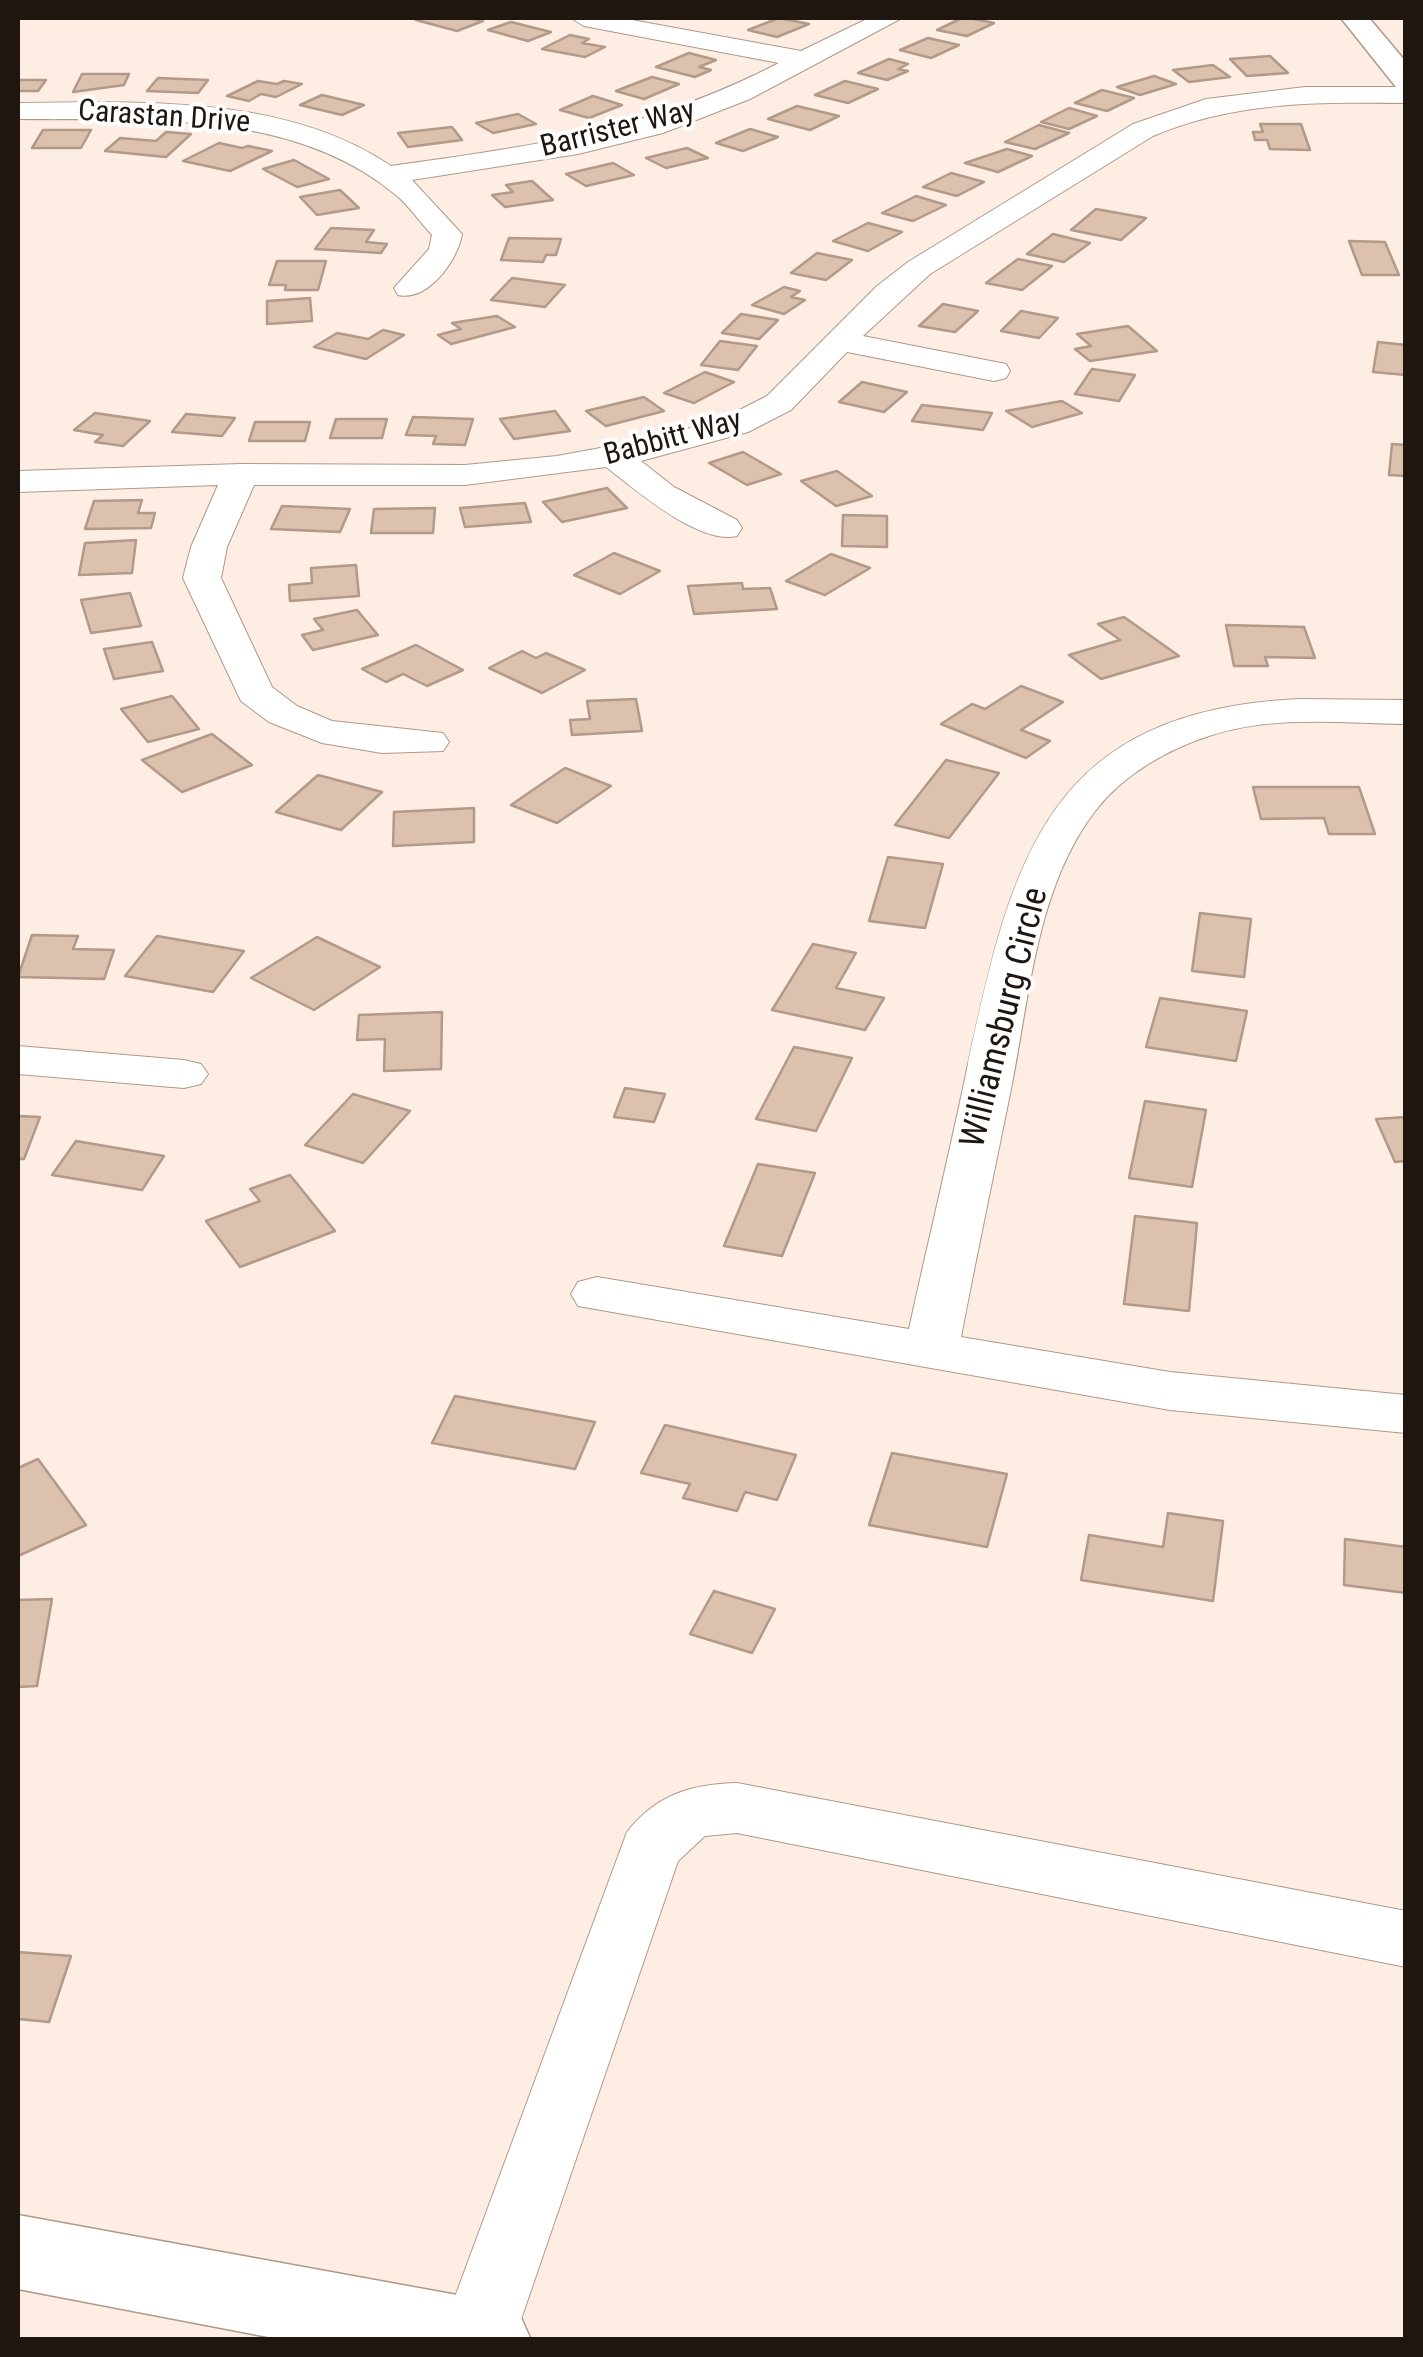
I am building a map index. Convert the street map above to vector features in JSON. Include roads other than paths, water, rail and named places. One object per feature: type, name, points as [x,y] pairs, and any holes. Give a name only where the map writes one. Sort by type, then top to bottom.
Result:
[{"type":"main road","points":[[1356,18],[1406,81]]},
{"type":"main road","points":[[18,2252],[481,2339]]},
{"type":"street","points":[[584,18],[805,60]]},
{"type":"street","name":"Barrister Way","points":[[388,176],[574,145],[657,126],[724,102],[889,18]]},
{"type":"street","name":"Babbitt Way","points":[[18,482],[241,474],[465,475],[615,456],[710,434],[756,417],[778,403],[918,268],[1172,116],[1261,96],[1406,95]]},
{"type":"street","name":"Carastan Drive","points":[[18,111],[154,112],[252,122],[331,144],[388,176],[447,234],[444,252],[408,288]]},
{"type":"street","points":[[839,341],[994,371]]},
{"type":"street","points":[[615,456],[662,494],[724,528]]},
{"type":"street","points":[[241,474],[209,547],[202,578],[255,693],[282,714],[333,734],[429,742]]},
{"type":"street","name":"Williamsburg Circle","points":[[931,1352],[1016,956],[1037,882],[1057,836],[1078,803],[1138,756],[1198,726],[1265,713],[1406,712]]},
{"type":"street","points":[[18,1060],[184,1074]]},
{"type":"street","points":[[597,1294],[1170,1391],[1406,1414]]},
{"type":"street","points":[[481,2339],[650,1850],[670,1823],[698,1809],[737,1808],[1406,1939]]}]
